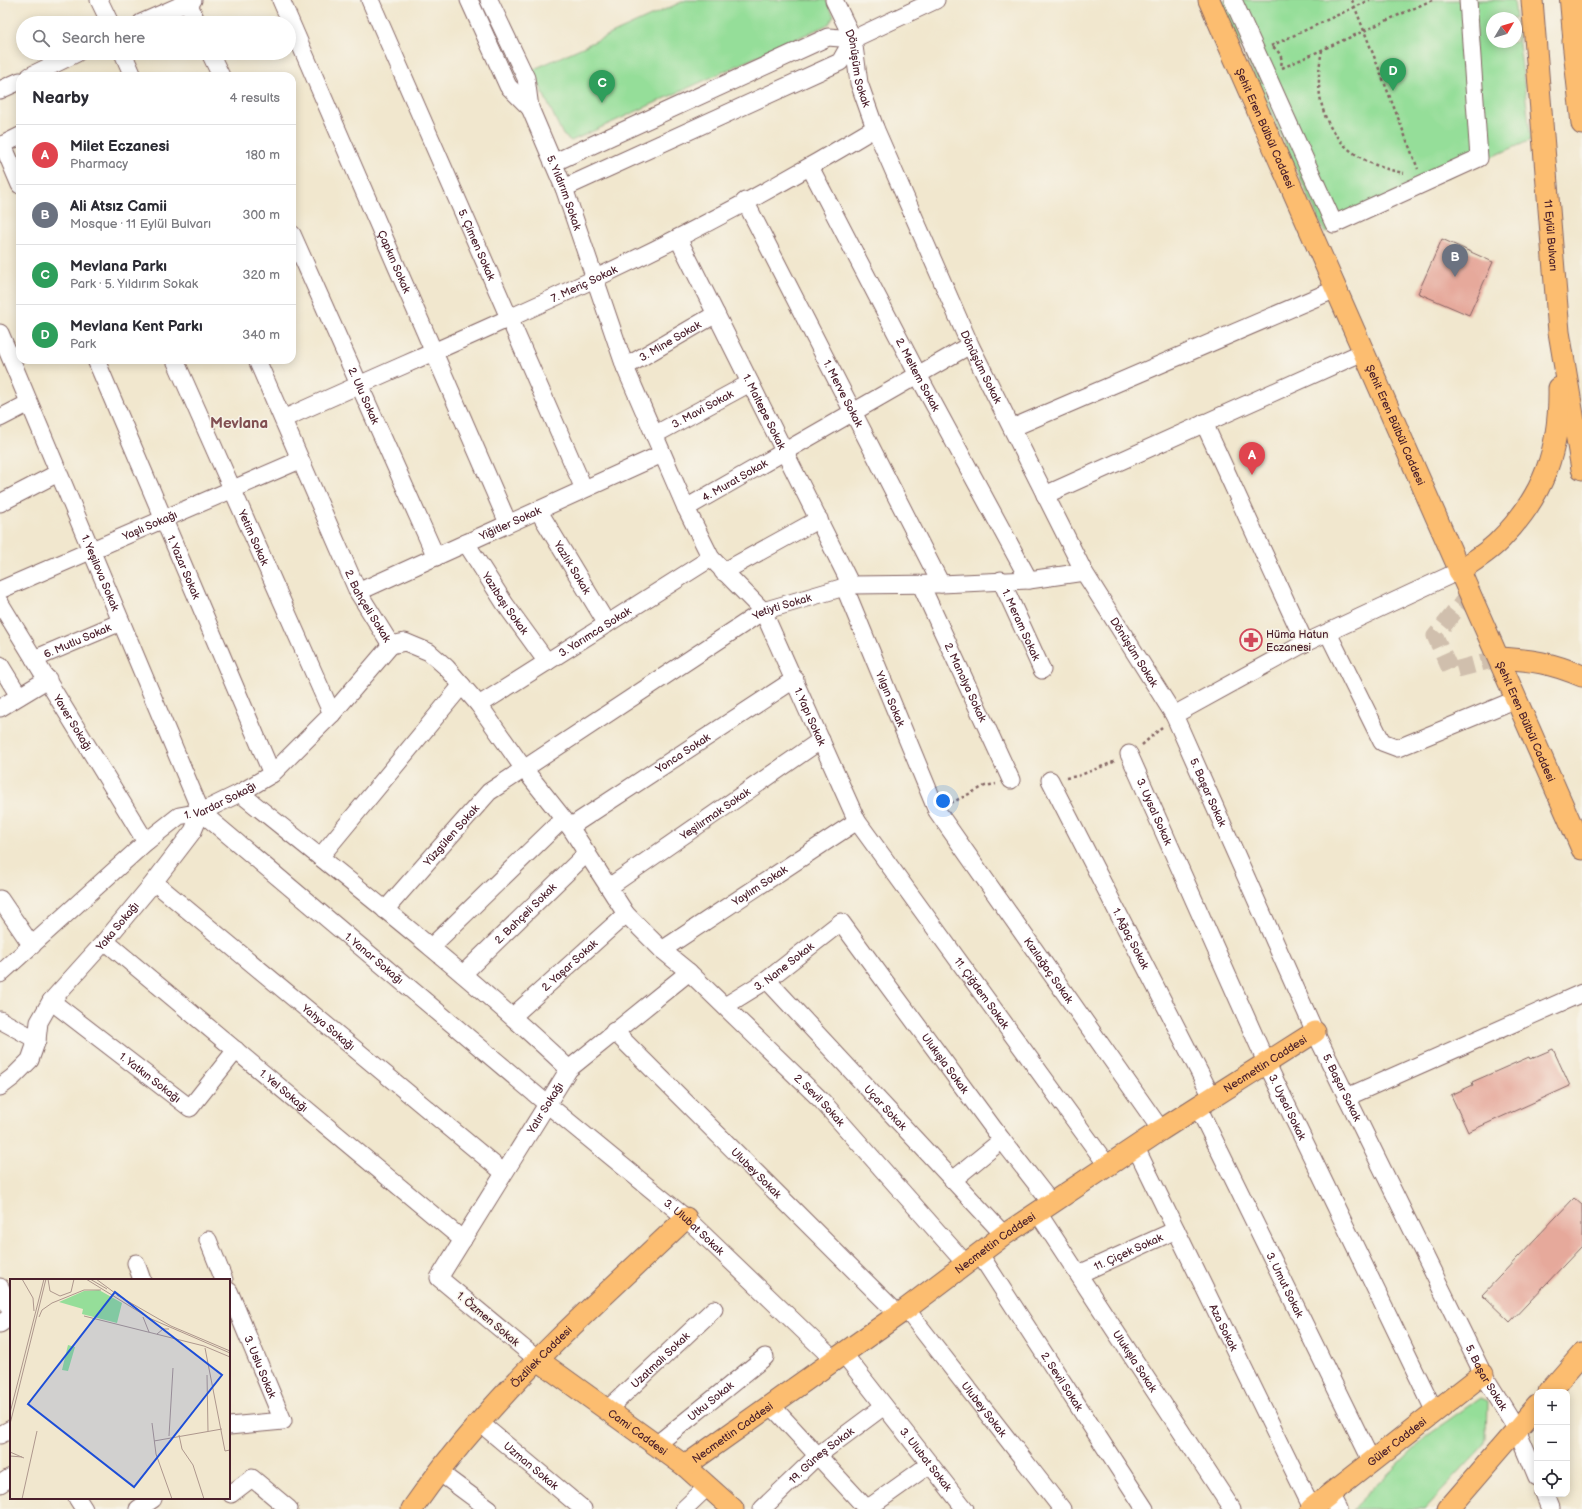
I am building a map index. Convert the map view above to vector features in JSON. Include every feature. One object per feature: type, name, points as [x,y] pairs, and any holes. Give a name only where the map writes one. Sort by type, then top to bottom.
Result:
[{"type":"highway","points":[[1571,0],[1576,59]]},
{"type":"main road","name":"Şehit Eren Bülbül Caddesi","points":[[1209,0],[1582,849]]},
{"type":"main road","points":[[1567,0],[1576,59],[1582,124]]},
{"type":"main road","name":"11 Eylül Bulvarı","points":[[1532,3],[1559,332],[1582,469]]},
{"type":"main road","points":[[1459,572],[1500,541],[1515,523],[1537,491],[1551,463],[1560,408],[1559,332]]},
{"type":"main road","points":[[1499,658],[1536,660],[1563,668],[1582,676]]},
{"type":"main road","name":"Necmettin Caddesi","points":[[685,1466],[770,1404],[902,1312],[1004,1235],[1135,1146],[1315,1032]]},
{"type":"main road","name":"Özdilek Caddesi","points":[[412,1509],[479,1422],[538,1360],[686,1218]]},
{"type":"main road","points":[[1552,1389],[1582,1354]]},
{"type":"main road","name":"Cami Caddesi","points":[[538,1360],[685,1466],[733,1509]]},
{"type":"main road","name":"Güler Caddesi","points":[[1311,1509],[1334,1502],[1372,1462],[1483,1374]]},
{"type":"main road","points":[[1448,1509],[1534,1409]]},
{"type":"street","points":[[99,0],[107,16]]},
{"type":"street","name":"Çapkın Sokak","points":[[281,0],[288,16]]},
{"type":"street","name":"5. Çimen Sokak","points":[[370,0],[584,489]]},
{"type":"street","name":"5. Yıldırım Sokak","points":[[469,0],[508,86],[530,108]]},
{"type":"street","name":"5. Yıldırım Sokak","points":[[489,0],[526,78],[530,108],[564,188],[594,280],[625,367],[686,508],[711,558],[723,572],[763,611]]},
{"type":"street","name":"Dönüşüm Sokak","points":[[834,0],[853,39],[859,83],[875,128],[970,345],[1084,572],[1174,715]]},
{"type":"street","points":[[553,164],[828,38],[853,39],[936,0]]},
{"type":"street","points":[[1233,0],[1263,49],[1334,224],[1479,158],[1468,0]]},
{"type":"street","points":[[157,16],[190,1],[195,16]]},
{"type":"street","name":"Çapkın Sokak","points":[[296,34],[435,351],[508,523]]},
{"type":"street","points":[[564,188],[840,62],[853,39]]},
{"type":"street","points":[[38,72],[63,60]]},
{"type":"street","points":[[126,60],[131,72]]},
{"type":"street","points":[[213,60],[219,72]]},
{"type":"street","points":[[0,90],[16,83]]},
{"type":"street","name":"7. Meriç Sokak","points":[[283,419],[594,280],[678,238],[810,167],[875,128]]},
{"type":"street","points":[[16,138],[1,145],[16,177]]},
{"type":"street","name":"2. Meltem Sokak","points":[[810,167],[918,375],[1029,580]]},
{"type":"street","name":"1. Merve Sokak","points":[[745,202],[941,584]]},
{"type":"street","name":"1. Maltepe Sokak","points":[[678,238],[784,452],[819,519],[848,585]]},
{"type":"street","name":"2. Ulu Sokak","points":[[296,243],[436,557]]},
{"type":"street","points":[[1012,428],[1336,290]]},
{"type":"street","name":"3. Mine Sokak","points":[[625,367],[716,314]]},
{"type":"street","name":"1. Yeşilova Sokak","points":[[0,333],[201,812]]},
{"type":"street","name":"4. Murat Sokak","points":[[686,508],[970,345]]},
{"type":"street","points":[[1045,494],[1363,352]]},
{"type":"street","name":"1. Yazar Sokak","points":[[98,364],[272,774]]},
{"type":"street","name":"Yetim Sokak","points":[[177,364],[332,714]]},
{"type":"street","name":"2. Bahçeli Sokak","points":[[259,364],[358,592],[391,645],[405,642],[429,652],[446,667],[462,685],[479,705],[524,769],[567,823],[626,914],[662,950]]},
{"type":"street","name":"3. Mavi Sokak","points":[[654,435],[750,383]]},
{"type":"street","points":[[0,418],[29,403]]},
{"type":"street","points":[[1204,423],[1305,643]]},
{"type":"street","name":"Yiğitler Sokak","points":[[358,592],[662,454]]},
{"type":"street","name":"Yaşlı Sokağı","points":[[0,590],[300,460]]},
{"type":"street","points":[[0,503],[58,473]]},
{"type":"street","name":"Yazlık Sokak","points":[[538,510],[607,624]]},
{"type":"street","points":[[723,572],[819,519]]},
{"type":"street","name":"Yazıbaşı Sokak","points":[[466,543],[504,604],[547,662]]},
{"type":"street","name":"3. Yarımca Sokak","points":[[479,705],[711,558]]},
{"type":"street","name":"Yetiyti Sokak","points":[[524,769],[763,611],[848,585],[920,585],[1001,580],[1029,580],[1084,572]]},
{"type":"street","points":[[1174,715],[1305,643],[1459,572]]},
{"type":"street","name":"1. Meram Sokak","points":[[1001,580],[1042,670]]},
{"type":"street","name":"Yılgın Sokak","points":[[848,585],[937,811]]},
{"type":"street","name":"2. Manolya Sokak","points":[[920,585],[1011,780]]},
{"type":"street","name":"Yaver Sokağı","points":[[0,603],[48,679],[146,842]]},
{"type":"street","name":"1. Yapı Sokak","points":[[763,611],[795,679],[857,821]]},
{"type":"street","name":"6. Mutlu Sokak","points":[[34,659],[121,622]]},
{"type":"street","points":[[1328,633],[1382,742],[1398,748],[1517,699]]},
{"type":"street","name":"1. Vardar Sokağı","points":[[0,974],[146,842],[178,816],[201,812],[240,793],[272,774],[332,714],[391,645]]},
{"type":"street","points":[[0,665],[19,696]]},
{"type":"street","points":[[0,708],[48,679]]},
{"type":"street","name":"Yonca Sokak","points":[[431,948],[567,823],[795,679]]},
{"type":"street","points":[[320,857],[462,685]]},
{"type":"street","name":"5. Başar Sokak","points":[[1174,715],[1315,1032],[1483,1374],[1517,1429],[1534,1470]]},
{"type":"street","name":"Yeşilırmak Sokak","points":[[609,887],[821,740]]},
{"type":"street","name":"3. Uysal Sokak","points":[[1129,754],[1266,1062],[1436,1412]]},
{"type":"street","name":"Yüzgülen Sokak","points":[[385,910],[488,792],[524,769]]},
{"type":"street","name":"1. Ağaç Sokak","points":[[1050,780],[1205,1102]]},
{"type":"street","points":[[240,793],[463,974],[513,1016],[569,1069]]},
{"type":"street","name":"Kızılağaç Sokak","points":[[937,811],[1161,1130]]},
{"type":"street","name":"Yaka Sokağı","points":[[0,1086],[13,1077],[30,1060],[37,1040],[39,1022],[51,1001],[105,941],[154,882],[193,832],[201,812]]},
{"type":"street","name":"1. Yanar Sokağı","points":[[201,812],[547,1104]]},
{"type":"street","name":"Yaylım Sokak","points":[[662,950],[857,821]]},
{"type":"street","name":"11. Çiğdem Sokak","points":[[857,821],[1107,1165]]},
{"type":"street","name":"2. Bahçeli Sokak","points":[[463,974],[587,853]]},
{"type":"street","name":"Yahya Sokağı","points":[[154,882],[504,1172]]},
{"type":"street","points":[[0,899],[32,946]]},
{"type":"street","name":"2. Yaşar Sokak","points":[[513,1016],[626,914]]},
{"type":"street","name":"3. Nane Sokak","points":[[725,1006],[767,980],[841,922]]},
{"type":"street","name":"Ulukışla Sokak","points":[[841,922],[1002,1140],[1045,1208],[1080,1274],[1232,1509]]},
{"type":"street","name":"1. Yel Sokağı","points":[[105,941],[464,1240]]},
{"type":"street","name":"2. Sevil Sokak","points":[[662,950],[689,972],[822,1101],[972,1258],[1145,1509]]},
{"type":"street","name":"Yatır Sokağı","points":[[439,1278],[569,1069],[614,1031],[689,972]]},
{"type":"street","name":"Uçar Sokak","points":[[767,980],[1004,1235]]},
{"type":"street","points":[[1347,1098],[1582,993]]},
{"type":"street","name":"1. Yatkın Sokağı","points":[[51,1001],[190,1108],[236,1050]]},
{"type":"street","points":[[0,1020],[37,1040]]},
{"type":"street","name":"Ulubey Sokak","points":[[614,1031],[902,1312],[1062,1509]]},
{"type":"street","name":"3. Umut Sokak","points":[[1205,1102],[1372,1462]]},
{"type":"street","name":"3. Ulubat Sokak","points":[[547,1104],[686,1218],[838,1356],[884,1406],[965,1509]]},
{"type":"street","points":[[953,1180],[1002,1140]]},
{"type":"street","name":"Aza Sokak","points":[[1135,1146],[1311,1509]]},
{"type":"street","name":"11. Çiçek Sokak","points":[[1080,1274],[1176,1230]]},
{"type":"street","points":[[208,1240],[224,1279]]},
{"type":"street","points":[[136,1263],[142,1279]]},
{"type":"street","name":"1. Özmen Sokak","points":[[439,1278],[538,1360]]},
{"type":"street","points":[[0,1287],[10,1310]]},
{"type":"street","name":"3. Uslu Sokak","points":[[230,1293],[283,1421],[230,1426]]},
{"type":"street","name":"Uzatmalı Sokak","points":[[607,1410],[714,1310]]},
{"type":"street","points":[[0,1324],[10,1317]]},
{"type":"street","name":"Utku Sokak","points":[[656,1445],[765,1357]]},
{"type":"street","points":[[770,1404],[867,1509],[930,1464]]},
{"type":"street","name":"19. Güneş Sokak","points":[[762,1509],[817,1456],[884,1406]]},
{"type":"street","name":"Uzman Sokak","points":[[479,1422],[583,1509]]},
{"type":"street","points":[[0,1435],[10,1430]]},
{"type":"street","points":[[439,1472],[489,1509]]},
{"type":"street","points":[[0,1484],[10,1478]]},
{"type":"street","points":[[230,1492],[231,1494],[252,1478],[289,1509]]},
{"type":"street","points":[[684,1509],[708,1486]]},
{"type":"street","points":[[1545,1497],[1550,1509]]},
{"type":"street","points":[[78,1499],[84,1509]]},
{"type":"street","points":[[138,1509],[155,1502]]},
{"type":"path","points":[[1352,0],[1421,176]]},
{"type":"path","points":[[1263,49],[1369,0]]},
{"type":"path","points":[[1263,49],[1278,51],[1282,60],[1280,69],[1432,0]]},
{"type":"path","points":[[1322,50],[1319,66],[1319,92],[1327,122],[1336,136],[1355,154],[1367,162],[1384,169],[1411,175]]},
{"type":"green space","points":[[686,0],[826,0],[834,16],[829,24],[571,141],[563,135],[532,70]]},
{"type":"green space","points":[[1220,0],[1514,0],[1515,12],[1486,12],[1486,48],[1520,48],[1531,140],[1325,233]]},
{"type":"green space","points":[[1480,1398],[1487,1401],[1486,1438],[1484,1446],[1425,1509],[1352,1509],[1430,1433]]},
{"type":"building","points":[[1442,239],[1493,262],[1469,315],[1418,293]]},
{"type":"building","points":[[1553,1049],[1570,1086],[1468,1132],[1451,1095],[1473,1085],[1472,1082],[1529,1057],[1530,1059]]},
{"type":"building","points":[[1574,1198],[1582,1205],[1582,1246],[1510,1322],[1482,1295]]},
{"type":"tunnel","points":[[1470,593],[1435,636],[1451,671],[1499,658]]},
{"type":"place","name":"Mevlana Kent Parkı","points":[[1393,91]]},
{"type":"place","name":"Mevlana Parkı","points":[[602,103]]},
{"type":"place","name":"Ali Atsız Camii","points":[[1455,277]]},
{"type":"place","name":"Milet Eczanesi","points":[[1252,475]]},
{"type":"place","name":"Hüma Hatun Eczanesi","points":[[1251,640]]},
{"type":"district","name":"Mevlana","points":[[239,423]]}]
